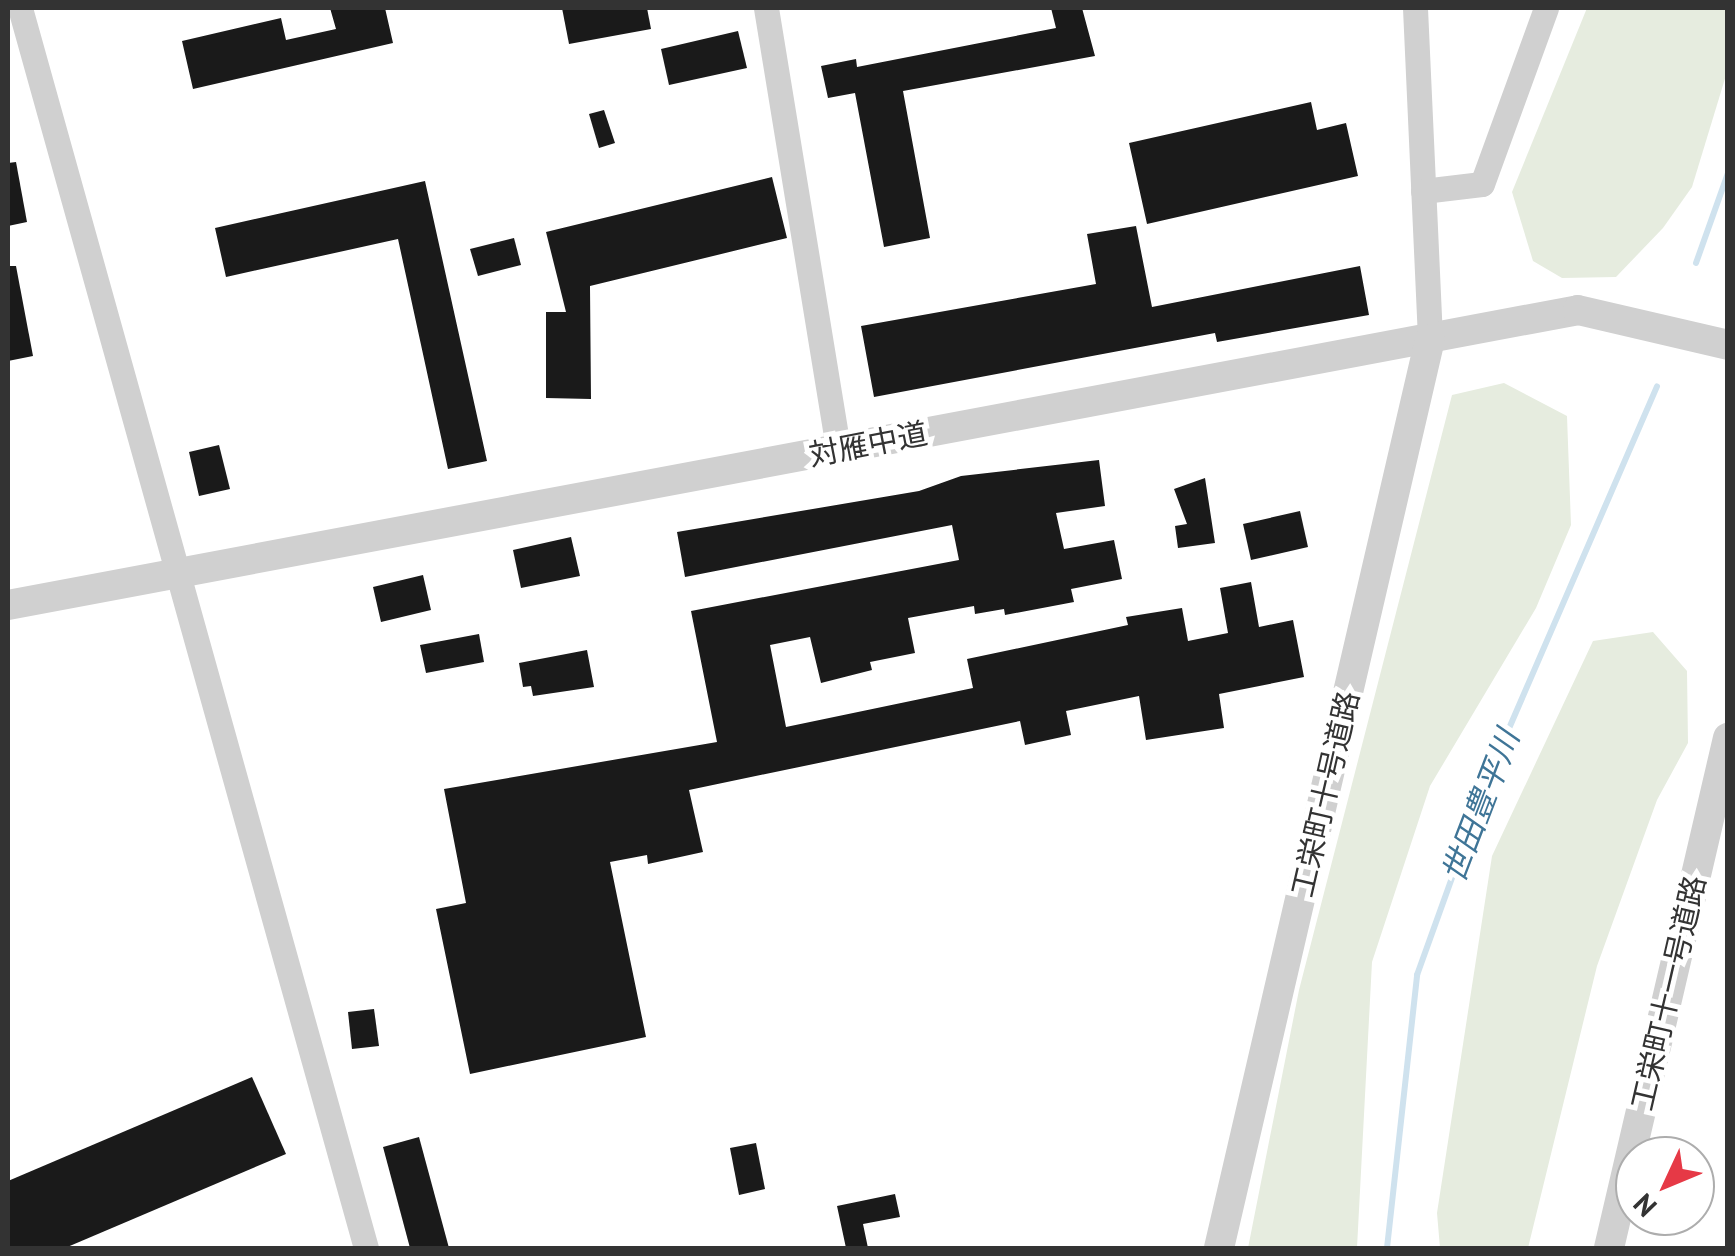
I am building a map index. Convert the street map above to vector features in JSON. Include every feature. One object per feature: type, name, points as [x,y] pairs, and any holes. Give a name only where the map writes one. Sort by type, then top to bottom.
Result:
[{"type":"street","points":[[20,8],[366,1248]]},
{"type":"street","points":[[766,8],[838,450]]},
{"type":"street","points":[[1415,8],[1430,340]]},
{"type":"street","points":[[1423,191],[1482,184],[1546,8]]},
{"type":"street","name":"対雁中道","points":[[8,605],[1578,310],[1728,345]]},
{"type":"street","name":"工栄町十号道路","points":[[1219,1248],[1430,340]]},
{"type":"street","name":"工栄町十一号道路","points":[[1609,1248],[1728,738]]},
{"type":"shaded area","points":[[1587,8],[1727,8],[1727,72],[1692,187],[1663,228],[1616,277],[1562,278],[1533,261],[1512,192]]},
{"type":"shaded area","points":[[1504,383],[1567,416],[1571,525],[1536,608],[1430,786],[1372,962],[1357,1248],[1248,1248],[1299,990],[1452,395]]},
{"type":"shaded area","points":[[1653,632],[1687,671],[1688,743],[1657,800],[1597,966],[1528,1248],[1440,1248],[1437,1213],[1492,856],[1593,641]]},
{"type":"building","points":[[330,8],[385,8],[393,43],[193,89],[182,41],[281,18],[286,40],[336,29]]},
{"type":"building","points":[[562,8],[647,8],[651,29],[569,44]]},
{"type":"building","points":[[1051,8],[1082,8],[1095,56],[903,91],[930,238],[884,247],[855,93],[828,98],[821,66],[856,59],[857,67],[1056,28]]},
{"type":"building","points":[[738,31],[747,68],[669,85],[661,49]]},
{"type":"building","points":[[1311,102],[1317,130],[1346,123],[1358,176],[1147,224],[1129,143]]},
{"type":"building","points":[[604,110],[615,143],[599,148],[589,114]]},
{"type":"building","points":[[16,162],[27,222],[8,226],[8,163]]},
{"type":"building","points":[[772,177],[787,238],[590,286],[591,399],[546,398],[546,312],[566,312],[546,232]]},
{"type":"building","points":[[425,181],[487,461],[448,469],[398,239],[226,277],[215,228]]},
{"type":"building","points":[[1136,226],[1152,307],[1360,266],[1369,315],[1217,342],[1215,333],[874,397],[861,326],[1096,284],[1087,234]]},
{"type":"building","points":[[514,238],[521,265],[478,276],[470,249]]},
{"type":"building","points":[[8,266],[16,266],[33,356],[8,361]]},
{"type":"building","points":[[219,445],[230,489],[199,496],[189,452]]},
{"type":"building","points":[[1099,460],[1105,506],[1056,513],[1064,549],[1114,540],[1122,579],[1071,589],[1074,602],[1005,615],[1004,609],[975,614],[974,606],[908,618],[915,653],[870,662],[872,670],[821,683],[810,637],[770,645],[786,727],[973,688],[967,659],[1128,625],[1126,617],[1182,608],[1188,641],[1228,633],[1220,588],[1251,582],[1259,627],[1293,620],[1304,677],[1219,694],[1224,728],[1146,740],[1139,696],[1066,711],[1071,735],[1025,745],[1020,721],[689,790],[703,852],[648,864],[647,855],[610,862],[646,1037],[470,1074],[436,909],[466,903],[444,789],[717,742],[691,611],[959,560],[952,525],[685,577],[677,532],[919,491],[961,476]]},
{"type":"building","points":[[1205,478],[1215,543],[1178,548],[1175,526],[1187,524],[1174,489]]},
{"type":"building","points":[[1300,511],[1308,547],[1251,560],[1243,524]]},
{"type":"building","points":[[571,537],[580,576],[521,588],[513,550]]},
{"type":"building","points":[[423,575],[431,610],[381,622],[373,587]]},
{"type":"building","points":[[479,634],[484,662],[426,673],[420,645]]},
{"type":"building","points":[[587,650],[594,687],[533,696],[531,686],[523,687],[519,663]]},
{"type":"building","points":[[374,1009],[379,1046],[352,1049],[348,1012]]},
{"type":"building","points":[[252,1077],[286,1154],[65,1248],[8,1248],[8,1181]]},
{"type":"building","points":[[419,1137],[449,1248],[410,1248],[383,1147]]},
{"type":"building","points":[[756,1143],[765,1189],[739,1195],[730,1148]]},
{"type":"building","points":[[895,1194],[900,1217],[863,1224],[868,1248],[846,1248],[837,1206]]},
{"type":"waterway","name":"世田豊平川","points":[[1696,263],[1728,173]]},
{"type":"waterway","name":"世田豊平川","points":[[1387,1248],[1417,975],[1491,770],[1657,386]]}]
